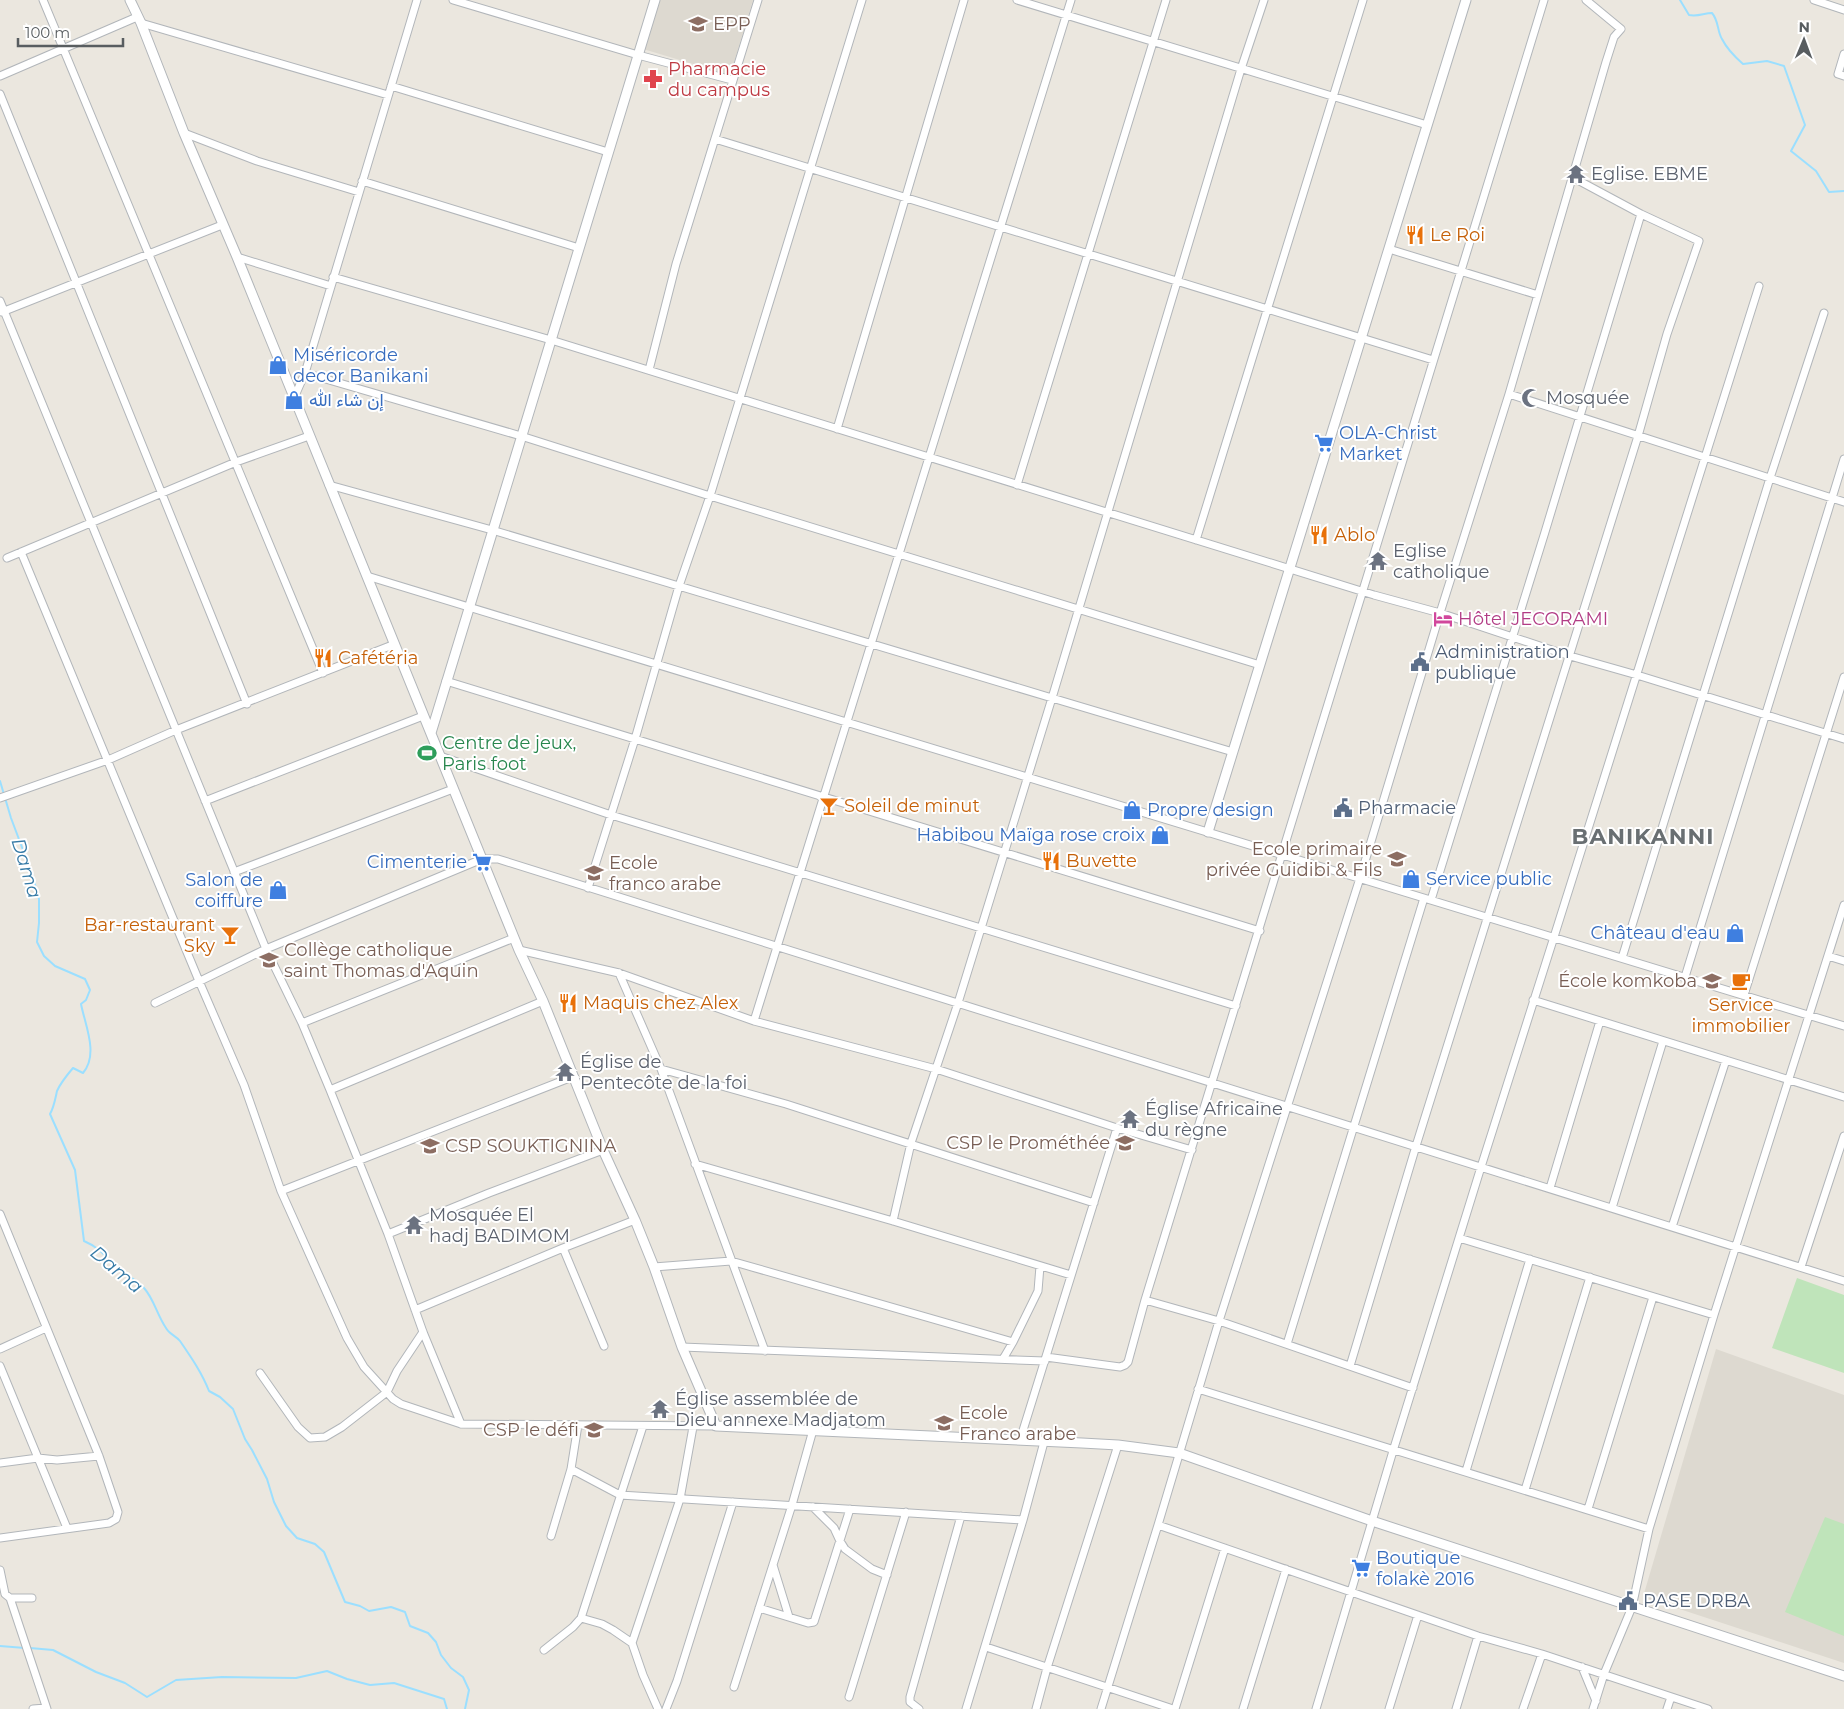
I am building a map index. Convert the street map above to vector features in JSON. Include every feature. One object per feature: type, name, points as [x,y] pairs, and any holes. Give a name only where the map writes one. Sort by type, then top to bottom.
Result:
[{"type":"street","points":[[43,0],[324,673]]},
{"type":"street","points":[[130,0],[222,225],[237,257],[308,436],[395,644],[514,938],[543,1001],[572,1077],[635,1220],[654,1267],[682,1347],[716,1426]]},
{"type":"street","points":[[294,399],[305,373],[417,0]]},
{"type":"street","points":[[453,0],[638,55],[732,80]]},
{"type":"street","points":[[431,733],[655,0]]},
{"type":"street","points":[[649,370],[676,264],[758,0]]},
{"type":"street","points":[[588,888],[635,739],[678,586],[710,496],[862,0]]},
{"type":"street","points":[[836,429],[964,0]]},
{"type":"street","points":[[1017,0],[1427,126]]},
{"type":"street","points":[[754,1021],[1071,0]]},
{"type":"street","points":[[1017,485],[1166,0]]},
{"type":"street","points":[[893,1221],[911,1143],[958,1003],[1079,609],[1241,69],[1264,0]]},
{"type":"street","points":[[1196,540],[1363,0]]},
{"type":"street","points":[[1208,832],[1466,0]]},
{"type":"street","points":[[682,1347],[1045,1359],[1120,1367],[1125,1366],[1128,1362],[1544,0]]},
{"type":"street","points":[[1101,1709],[1219,1321],[1360,878],[1440,613],[1509,394],[1611,45],[1614,37],[1621,29],[1586,0]]},
{"type":"street","points":[[1814,0],[1844,10]]},
{"type":"street","points":[[0,76],[139,20],[388,95]]},
{"type":"street","points":[[1844,54],[1838,74],[1844,76]]},
{"type":"street","points":[[391,86],[608,152]]},
{"type":"street","points":[[0,94],[247,704]]},
{"type":"street","points":[[184,133],[258,161],[359,192]]},
{"type":"street","points":[[715,138],[1433,360]]},
{"type":"street","points":[[1350,1366],[1416,1146],[1638,436],[1667,334],[1699,241],[1641,214],[1572,177]]},
{"type":"street","points":[[362,181],[579,248]]},
{"type":"street","points":[[1287,1344],[1354,1127],[1513,636],[1641,214]]},
{"type":"street","points":[[2,312],[222,225]]},
{"type":"street","points":[[1389,248],[1538,295]]},
{"type":"street","points":[[237,257],[331,286]]},
{"type":"street","points":[[333,277],[649,370],[1364,592],[1440,613],[1570,656],[1844,739]]},
{"type":"street","points":[[1316,1709],[1481,1167],[1759,286]]},
{"type":"street","points":[[0,302],[2,312],[266,949],[302,1023],[330,1090],[388,1234],[423,1332],[461,1424]]},
{"type":"street","points":[[1622,958],[1702,695],[1824,313]]},
{"type":"street","points":[[305,373],[521,436],[1260,665]]},
{"type":"street","points":[[1509,394],[1844,502]]},
{"type":"street","points":[[7,558],[236,462],[308,436]]},
{"type":"street","points":[[1685,977],[1844,459]]},
{"type":"street","points":[[329,485],[492,530],[1233,752]]},
{"type":"street","points":[[21,552],[244,1085],[281,1191],[347,1338],[364,1368],[401,1404],[461,1424],[716,1426],[1118,1445],[1180,1453],[1372,1521],[1844,1676]]},
{"type":"street","points":[[367,576],[1844,1026]]},
{"type":"street","points":[[0,798],[108,760],[176,730],[247,704],[395,644]]},
{"type":"street","points":[[1744,995],[1844,677]]},
{"type":"street","points":[[446,681],[1260,931]]},
{"type":"street","points":[[205,802],[423,716]]},
{"type":"street","points":[[440,756],[611,815],[1236,1006]]},
{"type":"street","points":[[234,872],[453,789]]},
{"type":"street","points":[[155,1003],[266,949],[482,859],[498,859],[1844,1281]]},
{"type":"street","points":[[1593,1709],[1604,1674],[1632,1606],[1649,1529],[1714,1314],[1844,905]]},
{"type":"street","points":[[302,1023],[514,938]]},
{"type":"street","points":[[519,950],[619,973],[754,1021],[936,1070],[1192,1150]]},
{"type":"street","points":[[1828,956],[1844,961]]},
{"type":"street","points":[[619,973],[660,1069],[765,1350]]},
{"type":"street","points":[[1533,1000],[1844,1097]]},
{"type":"street","points":[[330,1090],[543,1001]]},
{"type":"street","points":[[1550,1188],[1600,1021]]},
{"type":"street","points":[[1612,1208],[1663,1041]]},
{"type":"street","points":[[1672,1227],[1726,1060]]},
{"type":"street","points":[[660,1069],[786,1104],[1094,1203]]},
{"type":"street","points":[[281,1191],[572,1077]]},
{"type":"street","points":[[1020,1440],[1117,1128]]},
{"type":"street","points":[[1801,1267],[1844,1136]]},
{"type":"street","points":[[388,1234],[603,1150]]},
{"type":"street","points":[[694,1164],[1072,1275]]},
{"type":"street","points":[[0,1214],[99,1456],[118,1512],[116,1519],[109,1523],[0,1538]]},
{"type":"street","points":[[415,1310],[635,1220]]},
{"type":"street","points":[[1460,1238],[1714,1314]]},
{"type":"street","points":[[563,1248],[604,1346]]},
{"type":"street","points":[[1466,1471],[1530,1259]]},
{"type":"street","points":[[654,1267],[731,1261],[1013,1342]]},
{"type":"street","points":[[1003,1359],[1038,1291],[1040,1266]]},
{"type":"street","points":[[1524,1490],[1590,1278]]},
{"type":"street","points":[[1588,1509],[1654,1297]]},
{"type":"street","points":[[1146,1300],[1219,1321],[1413,1388]]},
{"type":"street","points":[[0,1349],[46,1328]]},
{"type":"street","points":[[260,1373],[298,1427],[310,1438],[325,1438],[388,1392],[397,1371],[423,1332]]},
{"type":"street","points":[[0,1366],[67,1528]]},
{"type":"street","points":[[1198,1389],[1649,1529]]},
{"type":"street","points":[[551,1536],[571,1469],[578,1425]]},
{"type":"street","points":[[544,1650],[573,1627],[581,1618],[643,1426]]},
{"type":"street","points":[[632,1643],[680,1499],[692,1427]]},
{"type":"street","points":[[734,1687],[792,1505],[813,1430]]},
{"type":"street","points":[[966,1709],[986,1647],[1044,1442]]},
{"type":"street","points":[[1036,1709],[1118,1445]]},
{"type":"street","points":[[0,1463],[38,1458],[57,1460],[99,1456]]},
{"type":"street","points":[[571,1469],[620,1495],[1023,1520]]},
{"type":"street","points":[[666,1709],[677,1681],[733,1502]]},
{"type":"street","points":[[813,1507],[834,1528],[846,1549],[872,1569],[887,1575]]},
{"type":"street","points":[[760,1608],[808,1623],[814,1622],[850,1509]]},
{"type":"street","points":[[849,1697],[906,1512]]},
{"type":"street","points":[[919,1709],[910,1702],[910,1697],[961,1516]]},
{"type":"street","points":[[1158,1525],[1478,1636],[1542,1654],[1708,1709]]},
{"type":"street","points":[[986,1647],[1174,1709],[1225,1548]]},
{"type":"street","points":[[773,1565],[789,1617]]},
{"type":"street","points":[[1243,1709],[1286,1569]]},
{"type":"street","points":[[0,1570],[5,1594],[10,1598],[46,1708],[33,1709]]},
{"type":"street","points":[[10,1598],[32,1598]]},
{"type":"street","points":[[1389,1709],[1418,1615]]},
{"type":"street","points":[[581,1618],[608,1627],[632,1643],[658,1709]]},
{"type":"street","points":[[1456,1709],[1478,1636]]},
{"type":"street","points":[[1523,1709],[1542,1654]]},
{"type":"street","points":[[1582,1667],[1596,1701]]},
{"type":"street","points":[[1667,1709],[1672,1697]]},
{"type":"shaded area","name":"EPP","points":[[658,0],[753,0],[730,75],[643,49]]},
{"type":"shaded area","points":[[1716,1349],[1844,1395],[1844,1663],[1643,1597]]},
{"type":"green space","points":[[1797,1278],[1844,1295],[1844,1373],[1772,1348]]},
{"type":"green space","points":[[1825,1517],[1844,1524],[1844,1636],[1785,1612]]},
{"type":"waterway","points":[[1680,0],[1689,15],[1695,16],[1712,13],[1724,43],[1731,53],[1743,64],[1767,61],[1784,66],[1805,125],[1791,151],[1816,171],[1829,192],[1844,191]]},
{"type":"waterway","name":"Dama","points":[[0,781],[39,899],[37,942],[44,956],[55,966],[85,979],[90,990],[86,1000],[81,1004],[90,1039],[88,1065],[83,1073],[73,1068],[66,1076],[57,1091],[50,1114],[75,1170],[84,1241],[101,1251],[117,1268],[144,1288],[167,1330],[180,1341],[209,1391],[220,1397],[233,1409],[245,1439],[267,1479],[274,1502],[286,1526],[297,1538],[315,1544],[324,1552],[345,1602],[360,1606],[369,1611],[391,1607],[405,1612],[410,1626],[428,1633],[436,1642],[441,1655],[451,1668],[463,1677],[469,1690],[465,1709]]},
{"type":"waterway","points":[[0,1646],[25,1648]]},
{"type":"waterway","points":[[30,1648],[53,1650],[96,1672],[125,1683],[147,1697],[176,1680],[222,1677],[296,1678],[327,1671],[370,1685],[394,1683],[444,1699],[447,1709]]},
{"type":"place","name":"EPP","points":[[698,24]]},
{"type":"place","name":"Pharmacie du campus","points":[[653,79]]},
{"type":"place","name":"Eglise. EBME","points":[[1576,174]]},
{"type":"place","name":"Le Roi","points":[[1415,235]]},
{"type":"place","name":"Miséricorde decor Banikani","points":[[278,365]]},
{"type":"place","name":"Mosquée","points":[[1531,398]]},
{"type":"place","name":"إن شاء الله","points":[[294,400]]},
{"type":"place","name":"OLA-Christ Market","points":[[1324,443]]},
{"type":"place","name":"Ablo","points":[[1319,535]]},
{"type":"place","name":"Eglise catholique","points":[[1378,561]]},
{"type":"place","name":"Hôtel JECORAMI","points":[[1443,619]]},
{"type":"place","name":"Cafétéria","points":[[323,658]]},
{"type":"place","name":"Administration publique","points":[[1420,662]]},
{"type":"place","name":"Centre de jeux, Paris foot","points":[[427,753]]},
{"type":"place","name":"Soleil de minut","points":[[829,806]]},
{"type":"place","name":"Pharmacie","points":[[1343,808]]},
{"type":"place","name":"Propre design","points":[[1132,810]]},
{"type":"place","name":"Habibou Maïga rose croix","points":[[1160,835]]},
{"type":"place","name":"Ecole primaire privée Guidibi & Fils","points":[[1397,859]]},
{"type":"place","name":"Buvette","points":[[1051,861]]},
{"type":"place","name":"Cimenterie","points":[[482,862]]},
{"type":"place","name":"Ecole franco arabe","points":[[594,873]]},
{"type":"place","name":"Service public","points":[[1411,879]]},
{"type":"place","name":"Salon de coiffure","points":[[278,890]]},
{"type":"place","name":"Château d'eau","points":[[1735,933]]},
{"type":"place","name":"Bar-restaurant Sky","points":[[230,935]]},
{"type":"place","name":"Collège catholique saint Thomas d'Aquin","points":[[269,960]]},
{"type":"place","name":"École komkoba","points":[[1712,981]]},
{"type":"place","name":"Service immobilier","points":[[1741,981]]},
{"type":"place","name":"Maquis chez Alex","points":[[568,1003]]},
{"type":"place","name":"Église de Pentecôte de la foi","points":[[565,1072]]},
{"type":"place","name":"Église Africaine du règne","points":[[1130,1119]]},
{"type":"place","name":"CSP le Prométhée","points":[[1125,1143]]},
{"type":"place","name":"CSP SOUKTIGNINA","points":[[430,1146]]},
{"type":"place","name":"Mosquée El hadj BADIMOM","points":[[414,1225]]},
{"type":"place","name":"Église assemblée de Dieu annexe Madjatom","points":[[660,1409]]},
{"type":"place","name":"Ecole Franco arabe","points":[[944,1423]]},
{"type":"place","name":"CSP le défi","points":[[594,1430]]},
{"type":"place","name":"Boutique folakè 2016","points":[[1361,1568]]},
{"type":"place","name":"PASE DRBA","points":[[1628,1601]]},
{"type":"district","name":"BANIKANNI","points":[[1643,836]]}]
